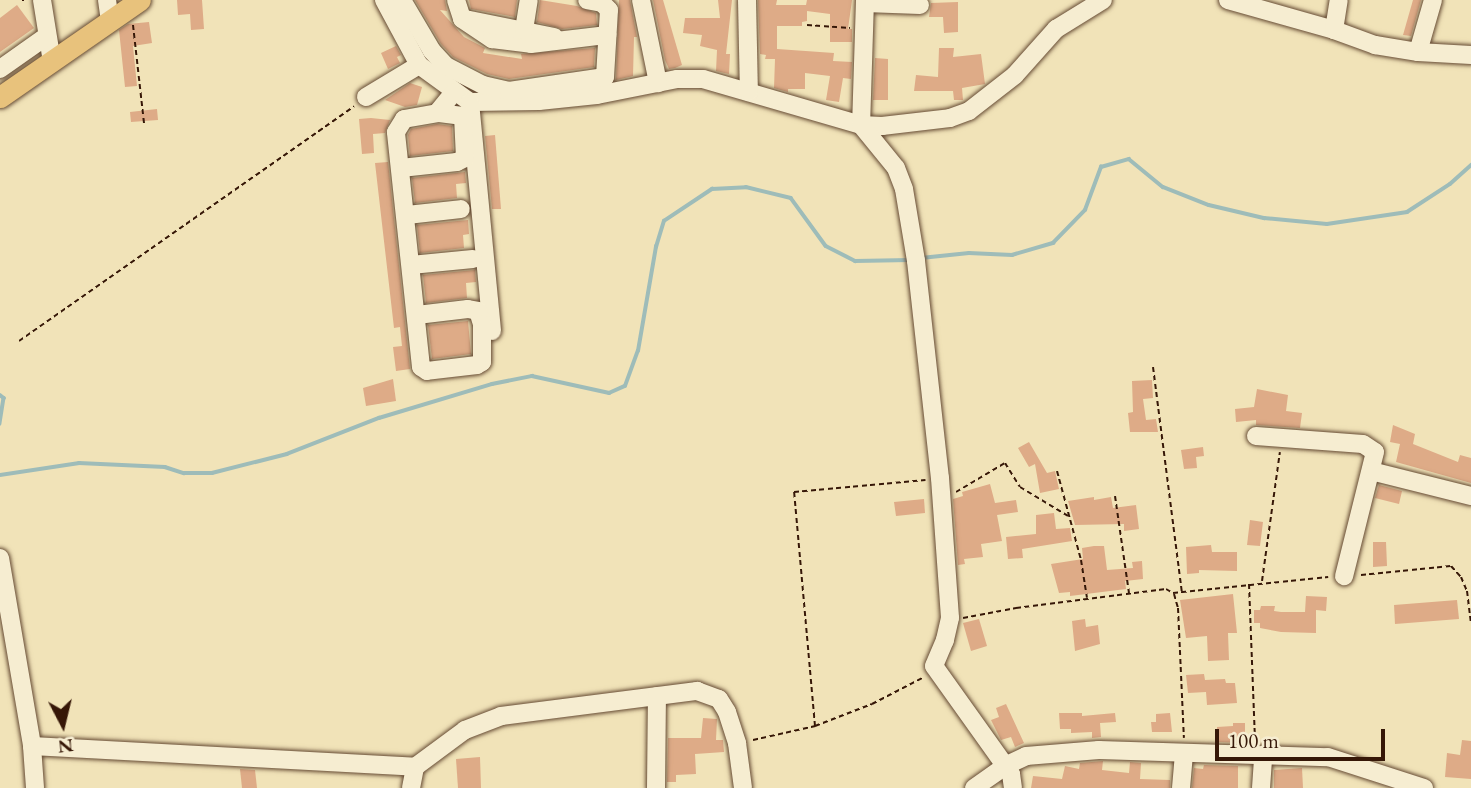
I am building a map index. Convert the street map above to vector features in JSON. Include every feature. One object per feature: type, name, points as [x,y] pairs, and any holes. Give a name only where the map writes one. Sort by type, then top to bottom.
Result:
[{"type":"main road","points":[[0,97],[51,62],[109,10],[135,3]]},
{"type":"street","points":[[42,0],[51,62]]},
{"type":"street","points":[[384,0],[419,65],[453,93],[470,102],[539,102],[597,95],[658,82],[703,79],[861,125],[950,118],[969,111],[1015,75],[1056,29],[1103,0]]},
{"type":"street","points":[[402,0],[432,51],[446,66],[483,85],[509,91],[603,78],[607,73],[609,10],[602,3],[587,0]]},
{"type":"street","points":[[456,0],[462,19],[492,38],[531,44],[607,35]]},
{"type":"street","points":[[524,30],[529,0]]},
{"type":"street","points":[[641,0],[658,82]]},
{"type":"street","points":[[747,0],[749,92]]},
{"type":"street","points":[[1228,0],[1334,30],[1375,45],[1418,52],[1471,55]]},
{"type":"street","points":[[1334,30],[1339,0]]},
{"type":"street","points":[[1418,52],[1433,0]]},
{"type":"street","points":[[920,5],[865,2],[861,125],[900,178],[914,253],[940,478],[950,618],[945,640],[934,666],[1011,774],[1013,788]]},
{"type":"street","points":[[462,19],[524,30],[561,40]]},
{"type":"street","points":[[0,69],[47,36]]},
{"type":"street","points":[[366,97],[419,65]]},
{"type":"street","points":[[437,113],[453,93]]},
{"type":"street","points":[[470,102],[493,338]]},
{"type":"street","points":[[401,167],[457,162],[465,158],[463,116],[437,113],[404,119],[398,124],[396,131],[416,315],[424,371],[477,365],[482,362],[482,324],[478,311],[468,309],[416,315]]},
{"type":"street","points":[[407,215],[461,209]]},
{"type":"street","points":[[411,265],[473,259]]},
{"type":"street","points":[[1256,436],[1363,444],[1375,452],[1344,576]]},
{"type":"street","points":[[1371,471],[1471,496]]},
{"type":"street","points":[[0,558],[32,746],[35,788]]},
{"type":"street","points":[[411,788],[415,768],[464,730],[501,716],[697,691],[719,699],[727,712],[737,744],[743,788]]},
{"type":"street","points":[[656,788],[657,696]]},
{"type":"street","points":[[32,746],[415,768]]},
{"type":"street","points":[[974,788],[1005,766],[1026,756],[1061,752],[1146,750],[1184,754],[1328,757],[1399,785],[1424,788]]},
{"type":"street","points":[[1181,788],[1184,754]]},
{"type":"street","points":[[1259,756],[1261,788]]},
{"type":"path","points":[[135,3],[144,123]]},
{"type":"path","points":[[807,25],[865,29]]},
{"type":"path","points":[[19,341],[366,97]]},
{"type":"path","points":[[1153,367],[1182,592]]},
{"type":"path","points":[[1262,582],[1282,439]]},
{"type":"path","points":[[942,501],[1005,463],[1020,487],[1068,516]]},
{"type":"path","points":[[1057,471],[1082,560],[1087,598]]},
{"type":"path","points":[[815,726],[794,492],[940,478]]},
{"type":"path","points":[[1115,496],[1129,594]]},
{"type":"path","points":[[1249,584],[1259,756]]},
{"type":"path","points":[[950,618],[1166,589],[1177,599],[1184,754]]},
{"type":"path","points":[[737,744],[815,726],[872,704],[919,681],[934,666]]},
{"type":"building","points":[[177,0],[202,0],[204,29],[191,30],[190,14],[178,15]]},
{"type":"building","points":[[415,0],[445,0],[447,11],[440,10],[464,37],[485,48],[483,53],[522,59],[521,54],[595,48],[594,67],[509,79],[487,74],[453,57],[441,44]]},
{"type":"building","points":[[469,0],[517,0],[515,17],[471,9]]},
{"type":"building","points":[[540,0],[577,6],[596,13],[597,25],[562,29],[537,22]]},
{"type":"building","points":[[619,0],[630,0],[637,37],[634,37],[633,76],[616,80]]},
{"type":"building","points":[[653,0],[663,0],[682,65],[675,68],[669,69],[665,60]]},
{"type":"building","points":[[718,0],[732,0],[726,54],[730,54],[729,74],[716,71],[717,50],[700,46],[702,35],[683,33],[685,18],[720,18]]},
{"type":"building","points":[[758,0],[777,0],[776,5],[806,5],[807,0],[852,0],[848,29],[852,29],[852,42],[830,42],[830,14],[807,11],[807,21],[802,22],[802,26],[777,26],[777,49],[834,53],[833,61],[852,62],[851,79],[843,78],[839,102],[826,100],[830,76],[805,73],[805,89],[788,89],[788,92],[774,88],[775,59],[765,59],[766,55],[760,54]]},
{"type":"building","points":[[1413,0],[1421,0],[1411,36],[1403,35]]},
{"type":"building","points":[[958,2],[958,32],[944,33],[943,17],[929,17],[931,3]]},
{"type":"building","points":[[17,5],[34,28],[0,52],[0,18]]},
{"type":"building","points":[[149,22],[152,43],[133,46],[137,86],[125,87],[119,30],[128,24]]},
{"type":"building","points":[[396,46],[401,55],[397,57],[400,63],[388,69],[381,53]]},
{"type":"building","points":[[939,48],[954,48],[953,57],[981,54],[985,84],[962,88],[963,100],[954,100],[953,91],[914,91],[916,75],[938,77]]},
{"type":"building","points":[[875,58],[888,59],[888,100],[873,100]]},
{"type":"building","points":[[410,83],[422,87],[417,105],[405,107],[385,100]]},
{"type":"building","points":[[157,109],[158,120],[131,122],[130,112]]},
{"type":"building","points":[[359,119],[390,120],[385,133],[373,134],[374,153],[362,154]]},
{"type":"building","points":[[437,124],[452,126],[453,151],[410,156],[408,135],[411,129]]},
{"type":"building","points":[[495,135],[501,209],[492,209],[485,136]]},
{"type":"building","points":[[388,162],[410,369],[396,371],[393,347],[402,346],[400,327],[394,328],[375,163]]},
{"type":"building","points":[[465,172],[466,183],[456,184],[457,198],[415,203],[412,178]]},
{"type":"building","points":[[468,220],[469,234],[463,235],[464,248],[420,253],[417,225]]},
{"type":"building","points":[[475,270],[476,282],[466,283],[467,298],[426,303],[423,275]]},
{"type":"building","points":[[468,321],[471,354],[432,359],[428,325]]},
{"type":"building","points":[[393,379],[396,401],[366,406],[363,388]]},
{"type":"building","points":[[1152,380],[1153,398],[1143,399],[1146,420],[1156,419],[1158,432],[1130,432],[1128,413],[1133,412],[1132,381]]},
{"type":"building","points":[[1257,389],[1288,395],[1286,411],[1302,413],[1300,428],[1256,425],[1256,420],[1236,422],[1235,409],[1254,407]]},
{"type":"building","points":[[1393,425],[1415,434],[1413,444],[1458,462],[1460,455],[1471,458],[1471,483],[1396,462],[1400,444],[1390,442]]},
{"type":"building","points":[[1029,442],[1047,473],[1055,471],[1059,489],[1040,493],[1035,464],[1029,467],[1018,448]]},
{"type":"building","points":[[1203,447],[1204,456],[1196,457],[1197,468],[1184,469],[1181,450]]},
{"type":"building","points":[[990,484],[995,503],[1016,500],[1018,512],[997,515],[1002,541],[981,544],[983,557],[964,559],[965,564],[958,565],[953,499],[963,496],[962,492]]},
{"type":"building","points":[[1379,485],[1402,491],[1399,504],[1375,498]]},
{"type":"building","points":[[1094,497],[1094,500],[1111,497],[1113,508],[1136,505],[1139,529],[1124,531],[1124,524],[1075,525],[1068,501]]},
{"type":"building","points":[[924,499],[925,513],[896,516],[894,502]]},
{"type":"building","points":[[1054,513],[1056,529],[1070,528],[1072,541],[1022,549],[1023,558],[1008,559],[1006,537],[1036,534],[1036,515]]},
{"type":"building","points":[[1250,520],[1263,522],[1260,546],[1247,545]]},
{"type":"building","points":[[1373,542],[1386,542],[1387,566],[1373,567]]},
{"type":"building","points":[[1211,545],[1212,552],[1237,552],[1237,571],[1199,570],[1199,573],[1187,574],[1186,547]]},
{"type":"building","points":[[1104,546],[1107,570],[1133,568],[1132,562],[1142,561],[1143,579],[1125,581],[1126,589],[1070,596],[1070,592],[1059,593],[1051,564],[1083,559],[1082,548]]},
{"type":"building","points":[[1233,594],[1237,633],[1228,633],[1229,660],[1208,661],[1207,636],[1186,638],[1180,600]]},
{"type":"building","points":[[1306,596],[1327,597],[1326,611],[1316,610],[1316,633],[1281,632],[1260,628],[1260,623],[1254,623],[1254,610],[1260,610],[1261,606],[1275,606],[1274,611],[1281,612],[1305,612]]},
{"type":"building","points":[[1457,600],[1459,619],[1395,624],[1394,605]]},
{"type":"building","points":[[979,619],[987,646],[971,651],[963,623]]},
{"type":"building","points":[[1085,619],[1086,627],[1098,625],[1100,644],[1075,651],[1072,621]]},
{"type":"building","points":[[1204,674],[1205,680],[1225,679],[1226,683],[1235,683],[1237,703],[1207,705],[1206,692],[1188,693],[1186,675]]},
{"type":"building","points":[[1006,704],[1024,743],[1015,747],[1011,737],[1001,740],[991,720],[999,717],[996,708]]},
{"type":"building","points":[[1059,713],[1082,713],[1082,716],[1115,713],[1116,722],[1100,723],[1101,737],[1092,738],[1092,732],[1071,733],[1071,729],[1060,729]]},
{"type":"building","points":[[1170,713],[1172,732],[1152,732],[1151,722],[1156,722],[1156,714]]},
{"type":"building","points":[[703,718],[717,719],[716,740],[723,740],[724,752],[695,754],[696,774],[676,775],[676,782],[667,782],[668,738],[701,738]]},
{"type":"building","points":[[1233,723],[1245,723],[1245,743],[1217,742],[1217,727],[1233,726]]},
{"type":"building","points":[[1462,740],[1471,741],[1471,779],[1445,777],[1447,753],[1460,755]]},
{"type":"building","points":[[480,757],[481,788],[458,788],[456,759]]},
{"type":"building","points":[[1103,761],[1102,770],[1129,773],[1130,762],[1141,763],[1140,779],[1170,780],[1170,788],[1031,788],[1033,776],[1062,779],[1065,766],[1079,769],[1080,763]]},
{"type":"building","points":[[1204,765],[1238,766],[1238,788],[1192,788],[1194,768],[1203,769]]},
{"type":"building","points":[[1302,768],[1303,788],[1274,788],[1274,770]]},
{"type":"building","points":[[240,769],[255,770],[257,788],[242,788]]},
{"type":"waterway","points":[[921,258],[969,253],[1012,255],[1053,243],[1085,210],[1101,167],[1129,159],[1163,187],[1209,205],[1264,218],[1327,224],[1407,212],[1450,184],[1471,165]]},
{"type":"waterway","points":[[0,475],[79,463],[165,467],[184,473],[212,473],[287,454],[379,418],[492,384],[532,376],[609,393],[625,386],[638,351],[656,247],[664,221],[712,189],[746,187],[791,198],[826,246],[855,261],[910,260]]},
{"type":"waterway","points":[[0,395],[4,398],[0,424]]}]
